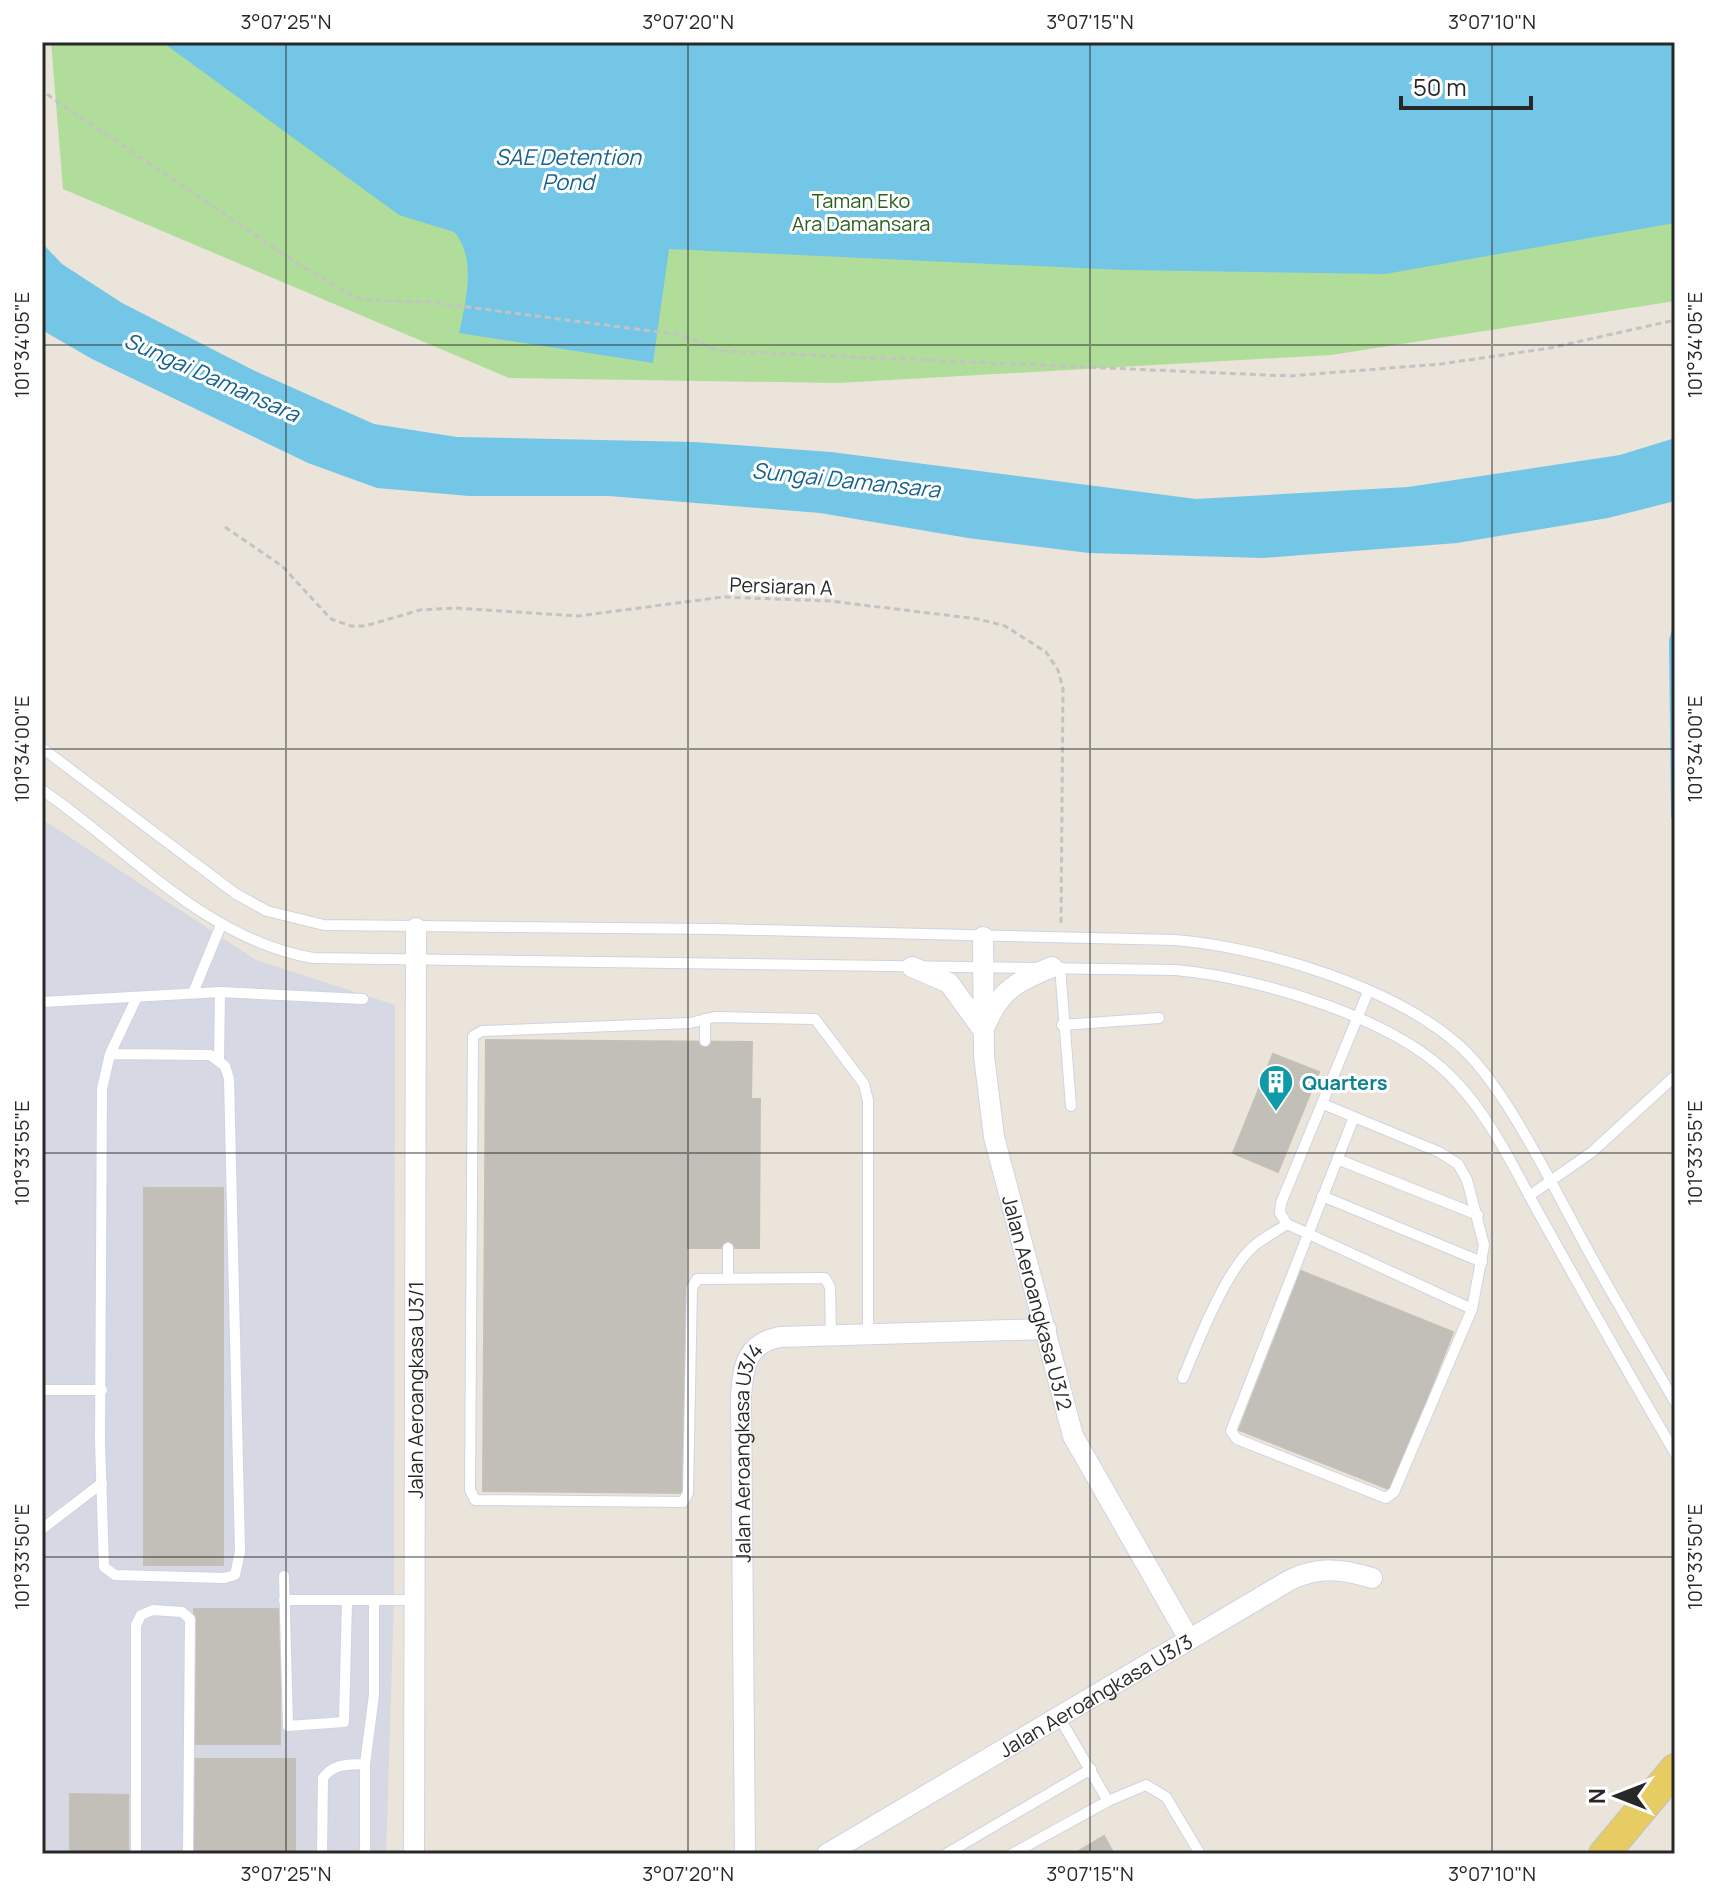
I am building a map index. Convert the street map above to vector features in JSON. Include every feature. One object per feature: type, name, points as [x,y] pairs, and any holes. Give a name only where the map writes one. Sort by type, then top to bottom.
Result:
[{"type":"main road","points":[[1604,1854],[1675,1769]]},
{"type":"street","name":"Jalan Aeroangkasa U3/1","points":[[414,1854],[416,928]]},
{"type":"street","name":"Jalan Aeroangkasa U3/2","points":[[983,937],[983,1030],[994,1137],[1073,1436],[1189,1639]]},
{"type":"street","points":[[912,967],[949,983],[983,1030]]},
{"type":"street","points":[[983,1030],[995,1003],[1016,982],[1056,967]]},
{"type":"street","name":"Jalan Aeroangkasa U3/4","points":[[745,1854],[743,1372],[755,1347],[765,1340],[1046,1329]]},
{"type":"street","name":"Jalan Aeroangkasa U3/3","points":[[827,1854],[1305,1573],[1344,1570],[1372,1578]]},
{"type":"lane","points":[[42,748],[206,875],[267,911],[324,925],[716,929],[1221,944],[1269,955],[1368,992],[1412,1014],[1462,1048],[1492,1086],[1551,1182],[1675,1402]]},
{"type":"lane","points":[[42,790],[221,925],[288,954],[346,961],[1056,967],[1214,974],[1259,984],[1358,1018],[1423,1053],[1459,1084],[1529,1196],[1675,1453]]},
{"type":"lane","points":[[193,993],[221,925]]},
{"type":"lane","points":[[1056,967],[1071,1106]]},
{"type":"lane","points":[[137,997],[110,1054],[102,1089],[104,1567],[115,1575],[224,1578],[235,1575],[240,1552],[229,1079],[219,1059],[220,992]]},
{"type":"lane","points":[[42,1002],[220,992],[363,999]]},
{"type":"lane","points":[[1368,992],[1281,1203],[1280,1213],[1287,1224],[1472,1309]]},
{"type":"lane","points":[[831,1336],[830,1287],[825,1278],[697,1279],[692,1288],[688,1493],[683,1502],[475,1500],[470,1490],[473,1036],[482,1031],[690,1023],[705,1019],[798,1016],[815,1019],[864,1084],[868,1101],[868,1335]]},
{"type":"lane","points":[[1062,1025],[1159,1018]]},
{"type":"lane","points":[[705,1019],[705,1041]]},
{"type":"lane","points":[[110,1054],[199,1054],[219,1059]]},
{"type":"lane","points":[[1529,1196],[1592,1152],[1675,1076]]},
{"type":"lane","points":[[1323,1104],[1439,1152],[1458,1164],[1467,1180],[1484,1245],[1472,1309],[1391,1496],[1381,1497],[1237,1439],[1231,1425],[1354,1117]]},
{"type":"lane","points":[[1337,1159],[1478,1215]]},
{"type":"lane","points":[[1322,1196],[1482,1262]]},
{"type":"lane","points":[[1183,1378],[1206,1324],[1242,1259],[1254,1246],[1287,1224]]},
{"type":"lane","points":[[728,1248],[728,1277]]},
{"type":"lane","points":[[42,1390],[102,1390]]},
{"type":"lane","points":[[42,1529],[102,1483]]},
{"type":"lane","points":[[284,1576],[286,1725],[295,1727],[344,1722],[347,1600]]},
{"type":"lane","points":[[284,1600],[414,1600]]},
{"type":"lane","points":[[365,1854],[365,1764],[374,1695],[374,1600]]},
{"type":"lane","points":[[136,1854],[136,1625],[141,1615],[153,1610],[182,1612],[190,1619],[188,1854]]},
{"type":"lane","points":[[1059,1717],[1108,1801]]},
{"type":"lane","points":[[322,1854],[323,1778],[330,1769],[341,1765],[365,1764]]},
{"type":"lane","points":[[946,1854],[1091,1769]]},
{"type":"lane","points":[[1012,1854],[1108,1801],[1146,1785],[1166,1797],[1200,1854]]},
{"type":"path","points":[[42,86],[45,93],[90,125],[298,264],[353,296],[365,300],[429,302],[682,335],[719,351],[1289,376],[1472,360],[1550,348],[1675,320]]},
{"type":"path","name":"Persiaran A","points":[[225,527],[282,566],[331,619],[351,626],[420,610],[455,608],[578,616],[723,597],[830,601],[978,619],[1005,626],[1046,652],[1058,670],[1063,689],[1060,939]]},
{"type":"shaded area","points":[[42,819],[256,960],[395,1005],[394,1600],[386,1854],[42,1854]]},
{"type":"green space","name":"SAE Detention Pond","points":[[51,42],[1675,42],[1675,301],[1331,355],[838,383],[509,378],[63,189]]},
{"type":"water","name":"SAE Detention Pond","points":[[162,42],[1675,42],[1675,223],[1385,274],[1123,270],[669,249],[653,363],[459,333],[467,294],[468,267],[461,242],[454,232],[399,215]]},
{"type":"water","name":"Sungai Damansara","points":[[42,243],[62,264],[122,303],[255,371],[374,424],[457,437],[694,442],[831,452],[1196,499],[1408,487],[1620,455],[1675,438],[1675,501],[1608,518],[1457,543],[1263,558],[1089,553],[968,538],[820,513],[609,496],[469,496],[377,488],[308,463],[92,359],[42,330]]},
{"type":"water","points":[[1675,619],[1675,827],[1671,817],[1669,640]]},
{"type":"building","points":[[486,1040],[752,1042],[751,1099],[760,1099],[759,1248],[686,1248],[685,1493],[483,1491]]},
{"type":"building","name":"Quarters","points":[[1273,1054],[1319,1072],[1278,1172],[1233,1153]]},
{"type":"building","points":[[144,1188],[223,1188],[223,1565],[144,1565]]},
{"type":"building","points":[[1301,1271],[1453,1332],[1391,1490],[1239,1430]]},
{"type":"building","points":[[194,1609],[280,1609],[280,1744],[194,1744]]},
{"type":"building","points":[[193,1759],[295,1759],[295,1854],[193,1854]]},
{"type":"building","points":[[70,1794],[128,1795],[128,1854],[70,1854]]},
{"type":"building","points":[[1104,1836],[1114,1854],[1074,1854]]},
{"type":"place","name":"Quarters","points":[[1276,1113]]},
{"type":"park label","name":"Taman Eko Ara Damansara","points":[[861,212]]}]
